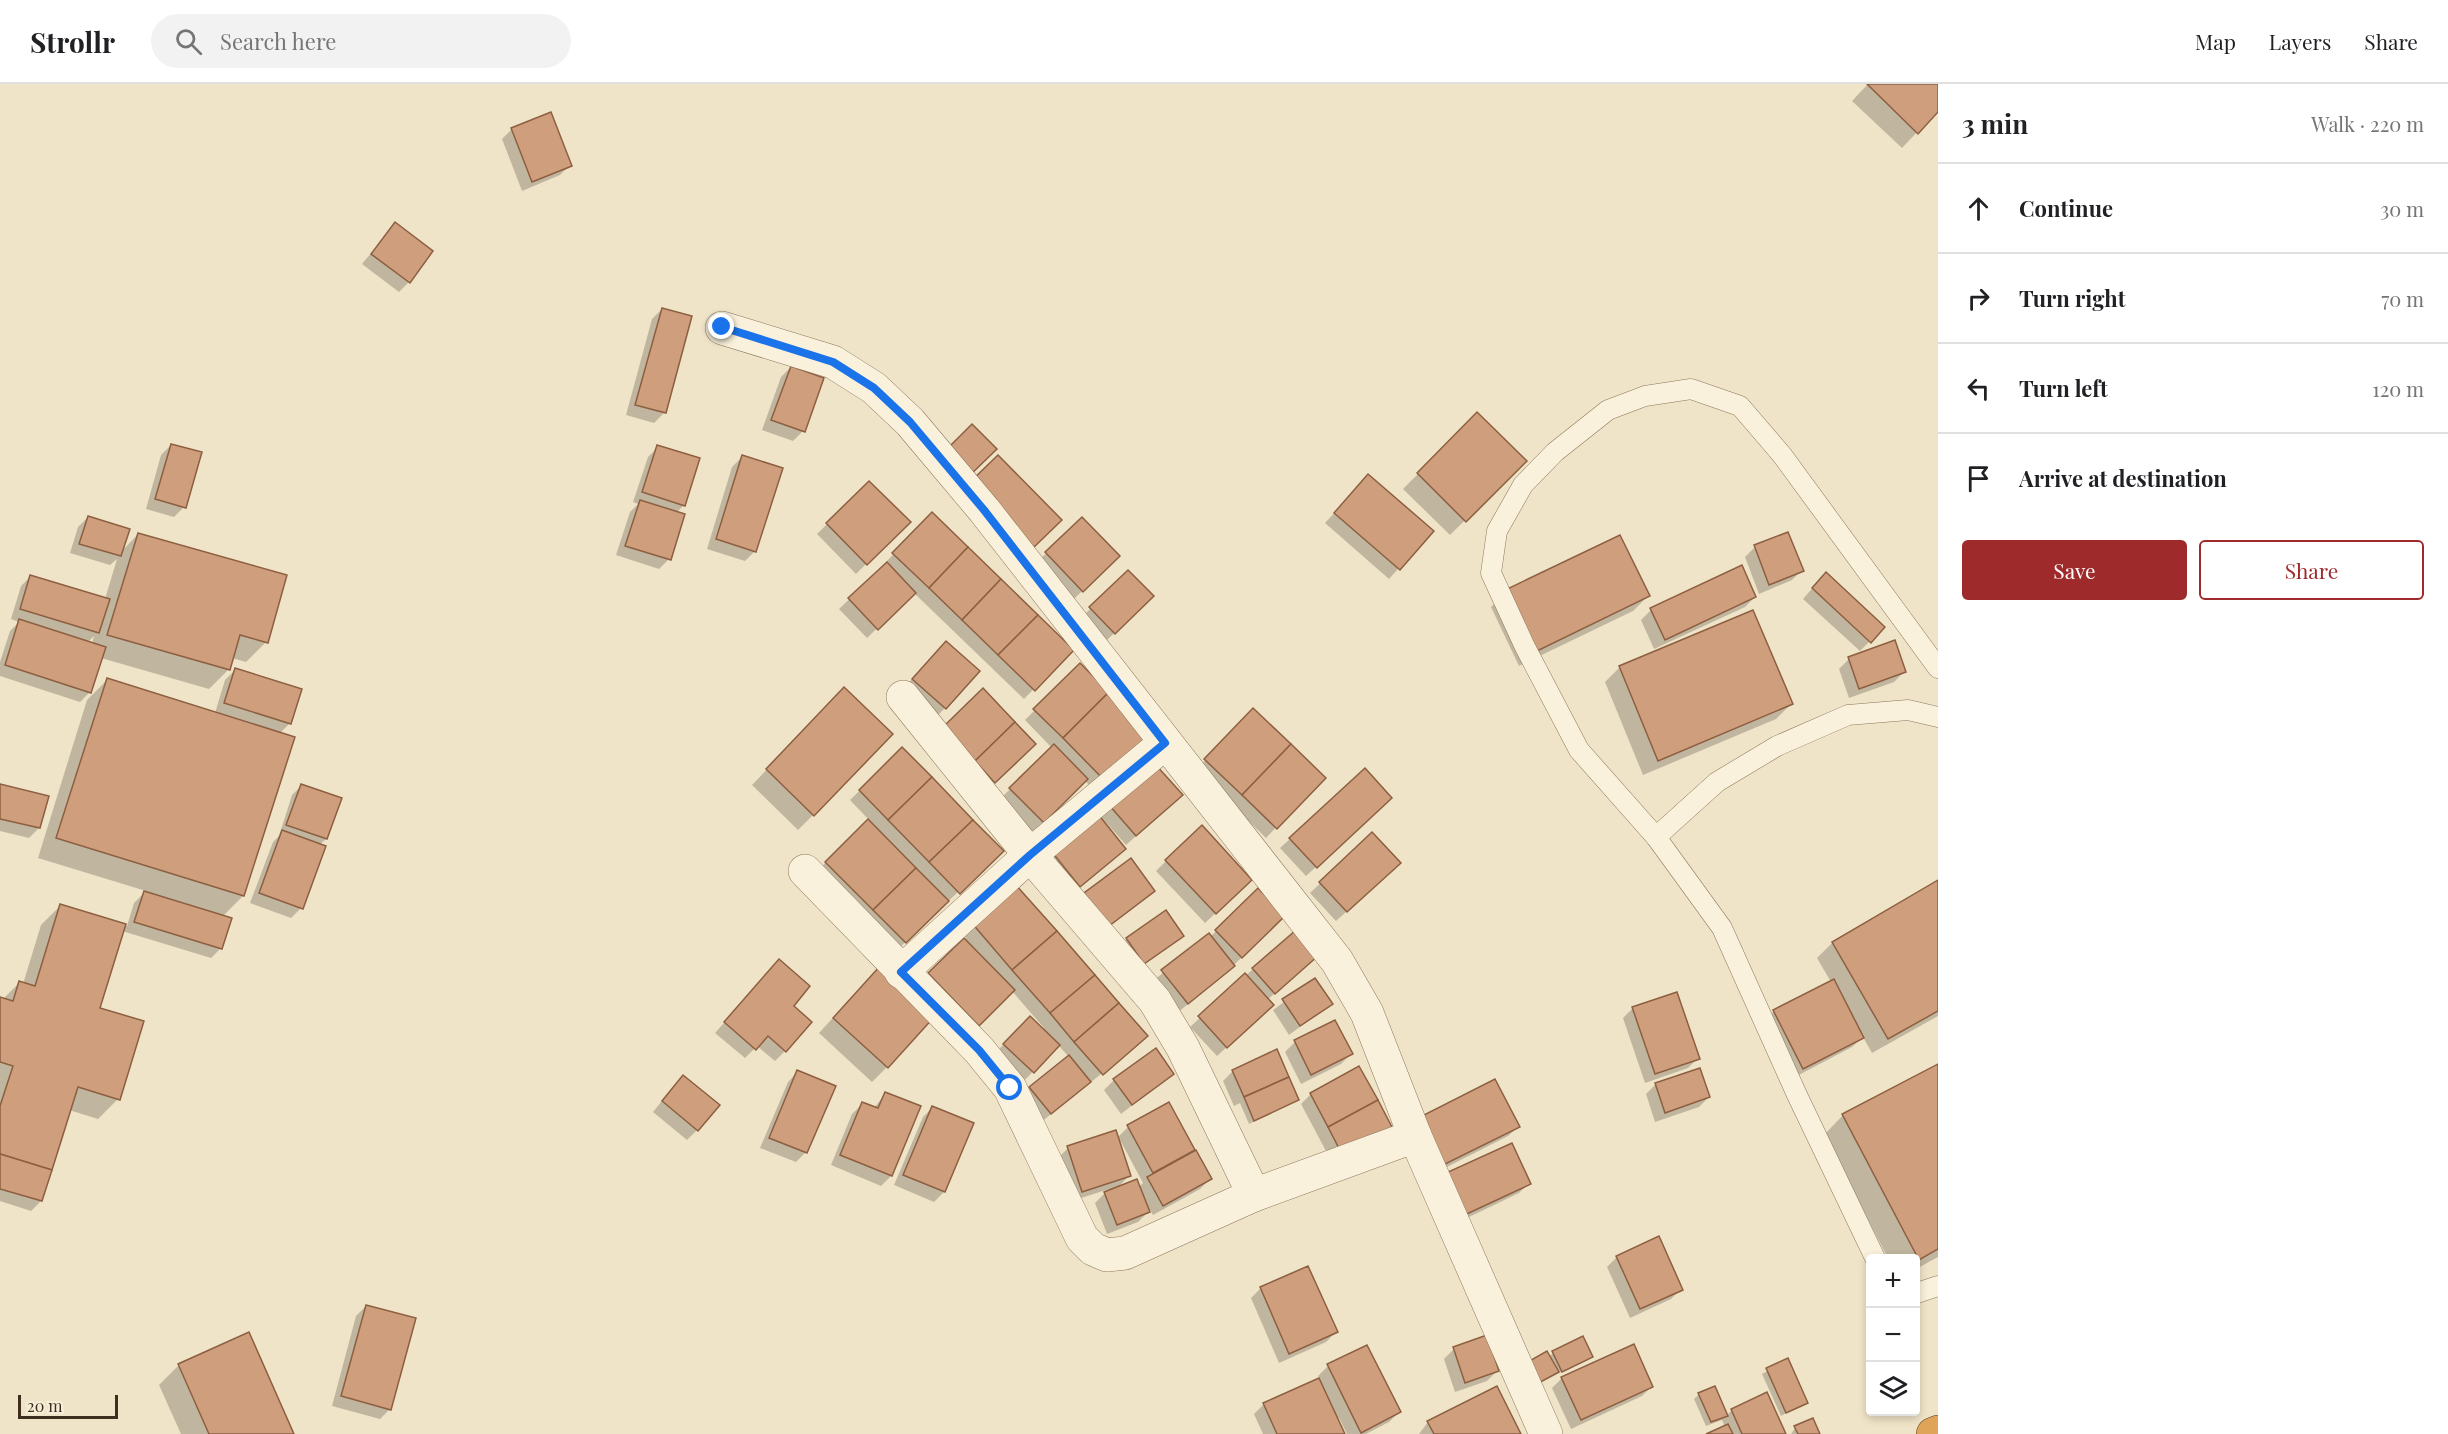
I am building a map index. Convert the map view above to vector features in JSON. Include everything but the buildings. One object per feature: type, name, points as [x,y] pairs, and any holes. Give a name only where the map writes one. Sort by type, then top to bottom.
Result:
[{"type":"highway","points":[[1934,1434],[1938,1432]]},
{"type":"street","points":[[722,327],[833,362],[874,388],[910,422],[984,510],[1337,961],[1366,1013],[1415,1136],[1546,1434]]},
{"type":"street","points":[[903,698],[1030,855],[1160,1009],[1183,1048],[1254,1195]]},
{"type":"street","points":[[901,972],[1030,855],[1165,743]]},
{"type":"street","points":[[805,871],[979,1050],[1010,1088],[1068,1212],[1082,1238],[1093,1249],[1107,1255],[1125,1253],[1254,1195],[1415,1136]]},
{"type":"lane","points":[[1873,1254],[1797,1095],[1722,928],[1656,837],[1579,750],[1525,647],[1491,573],[1497,531],[1523,485],[1555,452],[1608,410],[1645,396],[1691,389],[1740,406],[1782,454],[1938,668]]},
{"type":"lane","points":[[1656,837],[1717,782],[1777,746],[1848,715],[1908,710],[1938,717]]},
{"type":"lane","points":[[1920,1292],[1938,1286]]},
{"type":"route","points":[[722,327],[833,362],[874,388],[910,422],[984,510],[1165,743],[1030,855],[901,972],[979,1050],[1010,1088]]}]
